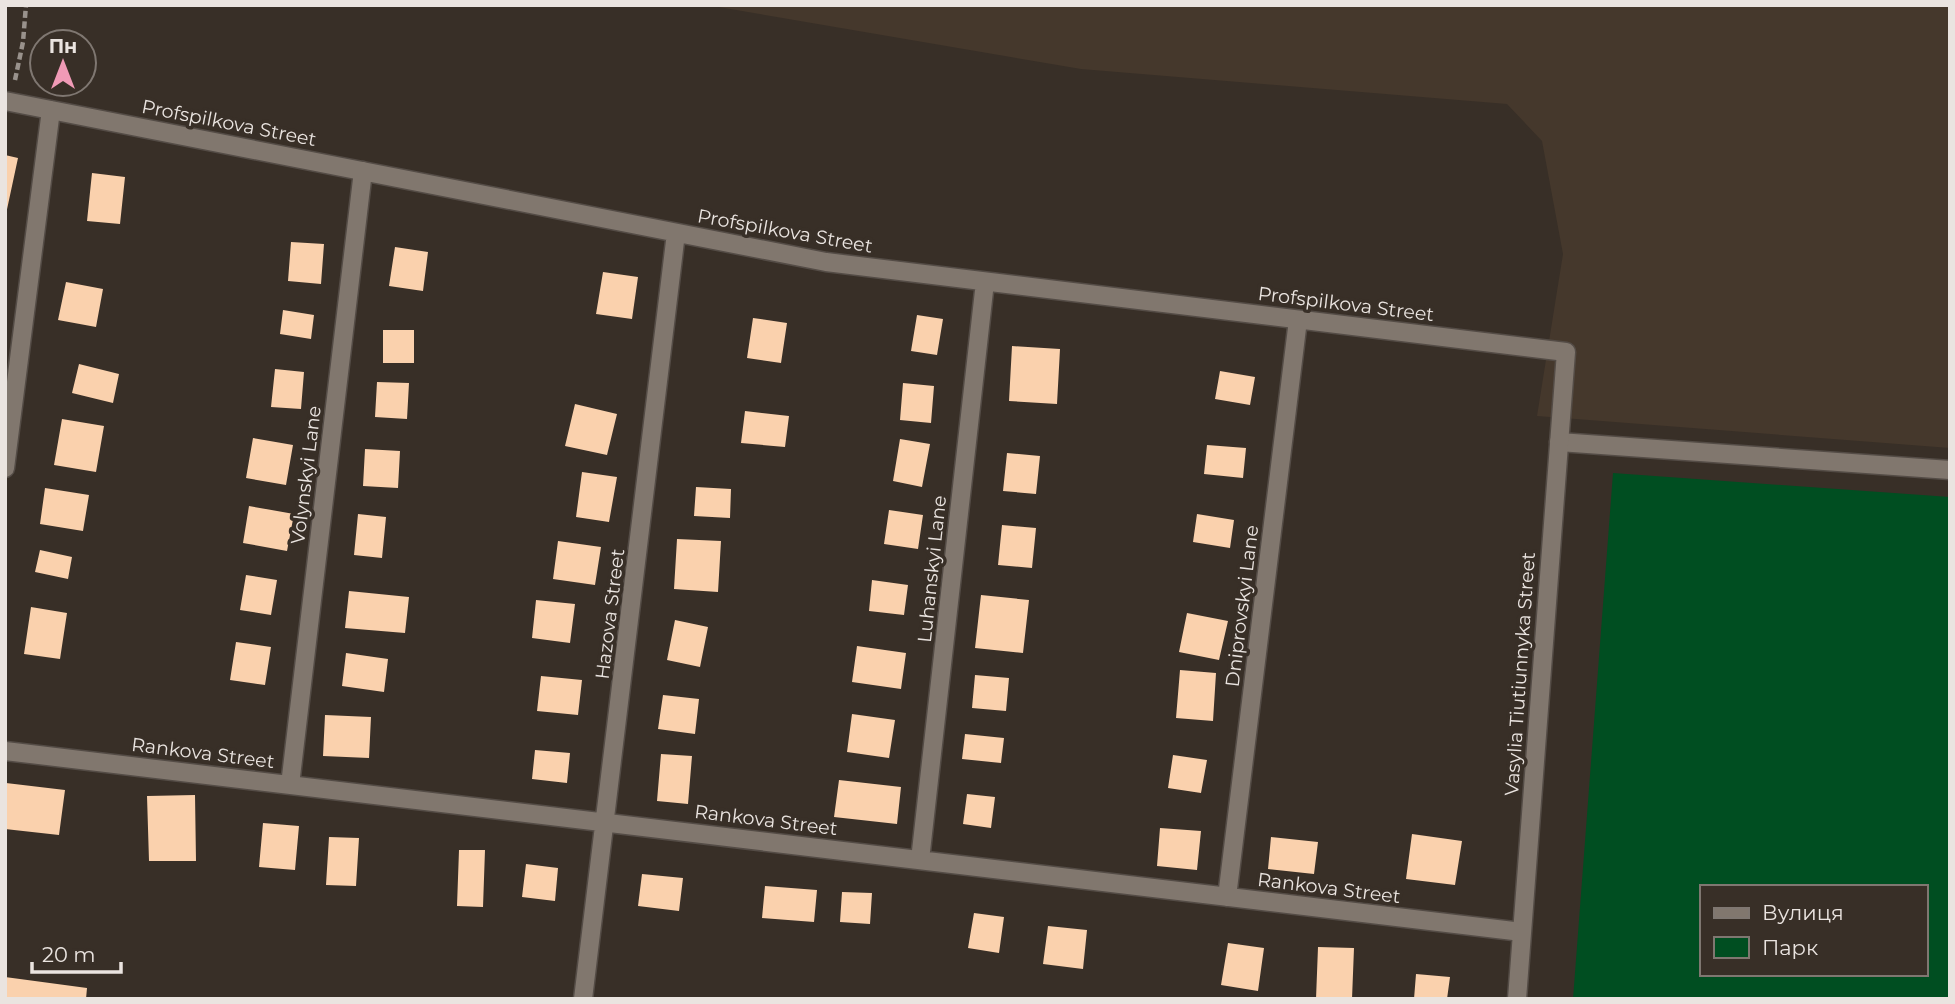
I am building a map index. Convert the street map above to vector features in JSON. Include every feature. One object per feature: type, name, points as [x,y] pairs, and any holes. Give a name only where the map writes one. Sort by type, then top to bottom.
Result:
[{"type":"street","name":"Profspilkova Street","points":[[8,101],[825,262],[1566,352]]},
{"type":"street","points":[[5,468],[51,110]]},
{"type":"street","name":"Volynskyi Lane","points":[[290,785],[363,171]]},
{"type":"street","name":"Hazova Street","points":[[583,999],[676,233]]},
{"type":"street","name":"Luhanskyi Lane","points":[[920,860],[985,282]]},
{"type":"street","name":"Dniprovskyi Lane","points":[[1227,897],[1298,320]]},
{"type":"street","name":"Vasylia Tiutiunnyka Street","points":[[1517,999],[1566,352]]},
{"type":"street","points":[[1559,442],[1950,470]]},
{"type":"street","name":"Rankova Street","points":[[5,751],[1522,932]]},
{"type":"path","points":[[8,101],[23,42],[26,5]]},
{"type":"shaded area","points":[[707,5],[1950,5],[1950,448],[1537,416],[1563,254],[1542,141],[1507,104],[1081,69]]},
{"type":"green space","points":[[1613,473],[1950,497],[1950,999],[1573,999]]},
{"type":"building","points":[[5,155],[18,158],[6,214],[5,213]]},
{"type":"building","points":[[92,173],[125,177],[120,224],[87,221]]},
{"type":"building","points":[[291,242],[324,244],[321,284],[288,281]]},
{"type":"building","points":[[395,247],[428,252],[423,291],[389,286]]},
{"type":"building","points":[[603,272],[638,277],[632,319],[596,314]]},
{"type":"building","points":[[66,282],[103,289],[96,327],[58,320]]},
{"type":"building","points":[[283,310],[314,315],[311,339],[280,334]]},
{"type":"building","points":[[917,315],[943,319],[937,355],[911,351]]},
{"type":"building","points":[[753,318],[787,323],[781,363],[747,358]]},
{"type":"building","points":[[383,330],[414,330],[414,363],[383,363]]},
{"type":"building","points":[[1012,346],[1060,349],[1057,404],[1009,401]]},
{"type":"building","points":[[79,364],[119,374],[113,403],[72,393]]},
{"type":"building","points":[[275,369],[304,372],[301,409],[271,407]]},
{"type":"building","points":[[1220,371],[1255,377],[1250,405],[1215,399]]},
{"type":"building","points":[[377,382],[409,383],[407,419],[375,417]]},
{"type":"building","points":[[903,383],[934,386],[931,423],[900,420]]},
{"type":"building","points":[[575,404],[617,414],[607,455],[565,446]]},
{"type":"building","points":[[745,411],[789,416],[785,447],[741,443]]},
{"type":"building","points":[[62,419],[104,426],[96,472],[54,465]]},
{"type":"building","points":[[253,438],[293,445],[286,485],[246,478]]},
{"type":"building","points":[[900,439],[930,444],[922,487],[893,481]]},
{"type":"building","points":[[1207,445],[1246,448],[1243,478],[1204,474]]},
{"type":"building","points":[[365,449],[400,451],[398,488],[363,486]]},
{"type":"building","points":[[1007,453],[1040,456],[1036,494],[1003,491]]},
{"type":"building","points":[[582,472],[617,477],[609,522],[576,517]]},
{"type":"building","points":[[696,487],[731,489],[730,518],[694,516]]},
{"type":"building","points":[[45,488],[89,495],[83,531],[40,524]]},
{"type":"building","points":[[249,506],[294,514],[287,551],[243,543]]},
{"type":"building","points":[[889,510],[923,515],[918,549],[884,544]]},
{"type":"building","points":[[358,514],[386,517],[382,558],[354,555]]},
{"type":"building","points":[[1197,514],[1234,520],[1230,548],[1193,542]]},
{"type":"building","points":[[1002,525],[1036,528],[1032,568],[998,565]]},
{"type":"building","points":[[677,539],[721,541],[718,592],[674,589]]},
{"type":"building","points":[[558,541],[601,547],[595,585],[553,579]]},
{"type":"building","points":[[40,550],[72,557],[68,579],[35,572]]},
{"type":"building","points":[[246,575],[277,580],[271,615],[240,610]]},
{"type":"building","points":[[872,580],[908,585],[904,615],[869,611]]},
{"type":"building","points":[[349,591],[409,597],[405,633],[345,628]]},
{"type":"building","points":[[981,595],[1029,600],[1023,653],[975,648]]},
{"type":"building","points":[[536,600],[575,604],[570,643],[532,638]]},
{"type":"building","points":[[31,607],[67,613],[60,659],[24,654]]},
{"type":"building","points":[[1187,613],[1228,621],[1219,660],[1179,652]]},
{"type":"building","points":[[675,620],[708,627],[700,667],[667,660]]},
{"type":"building","points":[[236,642],[271,647],[265,685],[230,680]]},
{"type":"building","points":[[857,646],[906,653],[901,689],[852,682]]},
{"type":"building","points":[[346,653],[388,659],[384,692],[342,686]]},
{"type":"building","points":[[1180,670],[1216,673],[1213,721],[1176,718]]},
{"type":"building","points":[[975,675],[1009,678],[1006,711],[972,708]]},
{"type":"building","points":[[541,676],[582,680],[578,715],[537,711]]},
{"type":"building","points":[[663,695],[699,699],[695,734],[658,729]]},
{"type":"building","points":[[852,714],[895,720],[889,758],[847,752]]},
{"type":"building","points":[[325,715],[371,717],[369,758],[323,756]]},
{"type":"building","points":[[965,734],[1004,738],[1001,763],[962,759]]},
{"type":"building","points":[[535,750],[570,753],[567,783],[532,779]]},
{"type":"building","points":[[661,754],[692,756],[688,804],[657,801]]},
{"type":"building","points":[[1173,755],[1207,760],[1201,793],[1168,788]]},
{"type":"building","points":[[839,780],[901,787],[897,824],[834,817]]},
{"type":"building","points":[[6,783],[65,790],[59,835],[5,829]]},
{"type":"building","points":[[967,794],[995,797],[991,828],[963,824]]},
{"type":"building","points":[[195,795],[196,861],[149,861],[147,796]]},
{"type":"building","points":[[263,823],[299,826],[295,870],[259,867]]},
{"type":"building","points":[[1160,828],[1201,831],[1197,870],[1157,866]]},
{"type":"building","points":[[1412,834],[1462,841],[1455,885],[1406,879]]},
{"type":"building","points":[[329,837],[359,838],[356,886],[326,885]]},
{"type":"building","points":[[1271,837],[1318,842],[1314,874],[1268,869]]},
{"type":"building","points":[[459,850],[485,850],[483,907],[457,906]]},
{"type":"building","points":[[526,864],[558,868],[555,901],[522,897]]},
{"type":"building","points":[[642,874],[683,878],[679,911],[638,906]]},
{"type":"building","points":[[765,886],[817,890],[814,922],[762,918]]},
{"type":"building","points":[[842,892],[872,893],[870,924],[840,922]]},
{"type":"building","points":[[974,913],[1004,917],[999,953],[968,948]]},
{"type":"building","points":[[1048,926],[1087,930],[1083,969],[1043,964]]},
{"type":"building","points":[[1228,943],[1264,948],[1258,991],[1221,985]]},
{"type":"building","points":[[1318,947],[1354,948],[1352,999],[1316,999]]},
{"type":"building","points":[[1416,974],[1450,977],[1447,999],[1414,999]]},
{"type":"building","points":[[5,977],[87,988],[86,999],[5,999]]}]
